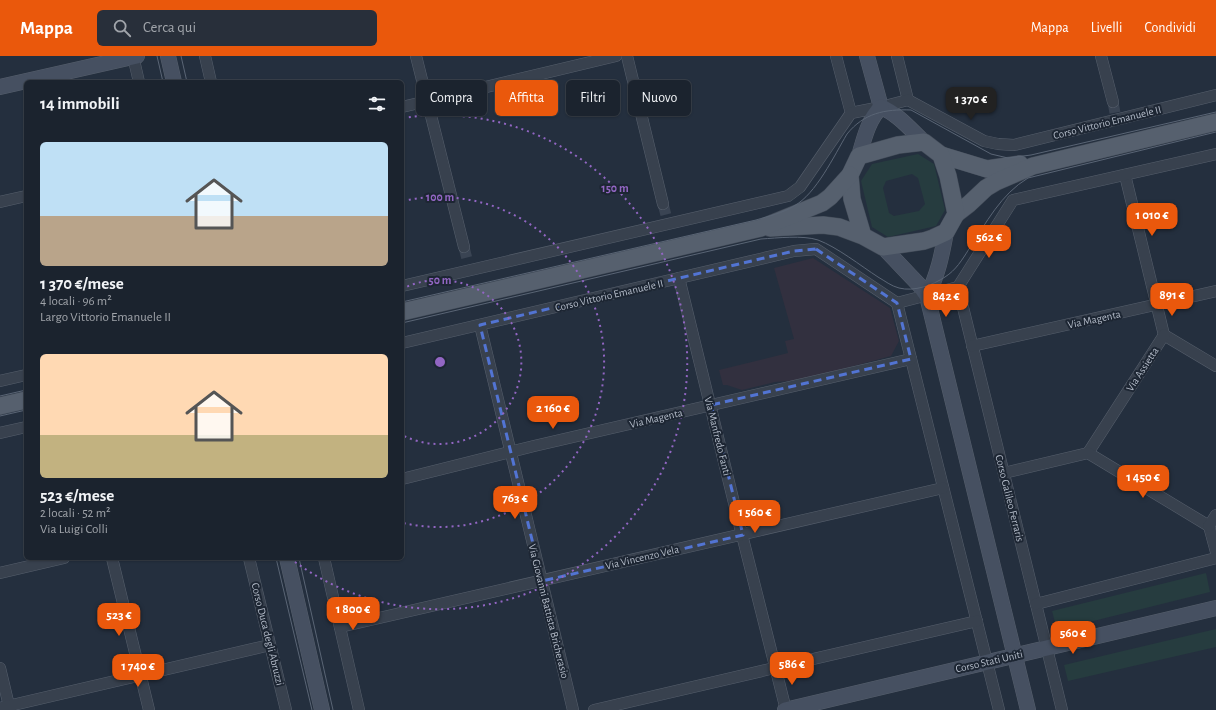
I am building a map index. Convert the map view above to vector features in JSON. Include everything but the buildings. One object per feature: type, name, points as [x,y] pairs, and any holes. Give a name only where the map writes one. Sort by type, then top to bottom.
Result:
[{"type":"main road","points":[[30,80],[134,56]]},
{"type":"main road","points":[[168,56],[174,80]]},
{"type":"main road","points":[[867,56],[881,107],[908,126],[940,155],[987,169],[1018,164],[1033,166]]},
{"type":"main road","points":[[0,87],[24,81]]},
{"type":"main road","points":[[404,312],[761,228],[822,203],[830,197],[850,175],[859,156],[866,132],[876,113],[881,107]]},
{"type":"main road","points":[[927,296],[933,284],[941,259],[946,232],[956,214],[986,188],[1033,166],[1216,122]]},
{"type":"main road","points":[[859,156],[898,144],[924,142]]},
{"type":"main road","points":[[940,155],[948,176],[956,214]]},
{"type":"main road","points":[[850,175],[852,199],[863,236]]},
{"type":"main road","points":[[761,228],[823,225],[839,227],[863,236],[883,247],[921,287],[927,296],[1028,710]]},
{"type":"main road","points":[[883,247],[924,241],[946,232]]},
{"type":"main road","points":[[0,406],[24,400]]},
{"type":"main road","points":[[287,560],[322,710]]},
{"type":"main road","name":"Corso Stati Uniti","points":[[786,710],[1216,608]]},
{"type":"street","points":[[134,56],[139,80]]},
{"type":"street","points":[[205,56],[211,80]]},
{"type":"street","points":[[416,56],[422,80]]},
{"type":"street","points":[[487,87],[616,56]]},
{"type":"street","points":[[627,56],[663,204]]},
{"type":"street","points":[[836,56],[851,113]]},
{"type":"street","points":[[404,285],[469,266],[667,219],[788,196],[800,187],[851,113],[908,100],[897,56]]},
{"type":"street","points":[[1100,56],[1115,111]]},
{"type":"street","name":"Corso Vittorio Emanuele II","points":[[908,100],[984,141],[998,144],[1021,144],[1115,111],[1216,95]]},
{"type":"street","points":[[404,107],[416,104]]},
{"type":"street","points":[[432,116],[464,247]]},
{"type":"street","points":[[999,710],[897,303],[958,287],[1013,200],[1216,154]]},
{"type":"street","points":[[1125,175],[1164,335]]},
{"type":"street","points":[[0,202],[24,196]]},
{"type":"street","name":"Corso Vittorio Emanuele II","points":[[404,343],[794,251],[816,249],[897,303]]},
{"type":"street","name":"Via Manfredo Fanti","points":[[679,278],[786,710]]},
{"type":"street","name":"Corso Galileo Ferraris","points":[[958,287],[1062,710]]},
{"type":"street","name":"Via Magenta","points":[[972,346],[1216,291]]},
{"type":"street","name":"Via Giovanni Battista Bricherasio","points":[[480,325],[573,710]]},
{"type":"street","name":"Via Assietta","points":[[1088,453],[1164,335],[1216,366]]},
{"type":"street","name":"Via Magenta","points":[[404,478],[711,405],[911,360]]},
{"type":"street","points":[[0,381],[24,375]]},
{"type":"street","points":[[0,433],[24,428]]},
{"type":"street","points":[[1004,473],[1088,453],[1210,526]]},
{"type":"street","name":"Via Vincenzo Vela","points":[[340,627],[943,488]]},
{"type":"street","points":[[1216,516],[1210,526],[1216,552]]},
{"type":"street","points":[[1036,604],[1216,558]]},
{"type":"street","points":[[0,573],[55,560]]},
{"type":"street","points":[[112,560],[149,710]]},
{"type":"street","name":"Corso Duca degli Abruzzi","points":[[249,560],[286,710]]},
{"type":"street","points":[[324,560],[358,710]]},
{"type":"street","points":[[594,710],[977,621]]},
{"type":"street","points":[[0,668],[6,708],[270,645]]},
{"type":"highlighted area","points":[[816,249],[897,303],[911,359],[711,405],[743,535],[542,581],[480,325],[794,251]]},
{"type":"shaded area","points":[[813,258],[890,308],[899,341],[891,356],[802,380],[775,382],[742,390],[723,385],[719,370],[788,353],[785,341],[794,339],[774,268]]},
{"type":"green space","points":[[918,154],[934,164],[945,210],[936,226],[888,237],[872,227],[861,181],[872,164]],"holes":[[[912,174],[918,178],[925,204],[919,211],[894,216],[889,213],[883,188],[886,181]]]},
{"type":"green space","points":[[1206,573],[1210,592],[1057,630],[1052,611]]},
{"type":"green space","points":[[1216,629],[1216,647],[1068,681],[1064,665]]},
{"type":"tunnel","points":[[1113,102],[1115,113]]},
{"type":"tunnel","points":[[663,204],[666,215]]},
{"type":"tunnel","points":[[464,247],[468,263]]},
{"type":"tram line","points":[[157,56],[163,80]]},
{"type":"tram line","points":[[181,56],[187,80]]},
{"type":"tram line","points":[[404,302],[756,220],[781,212],[794,206],[810,193],[824,174],[847,134],[854,127],[868,117],[892,110],[911,110],[991,154],[1008,158],[1031,155],[1216,112]]},
{"type":"tram line","points":[[404,323],[761,239],[775,238],[812,238],[841,252],[893,286],[905,289],[923,287],[940,280],[956,268],[988,219],[1002,201],[1010,192],[1028,178],[1216,132]]},
{"type":"tram line","points":[[0,396],[24,390]]},
{"type":"tram line","points":[[0,416],[24,410]]},
{"type":"tram line","points":[[276,560],[312,710]]},
{"type":"tram line","points":[[299,560],[333,710]]}]
